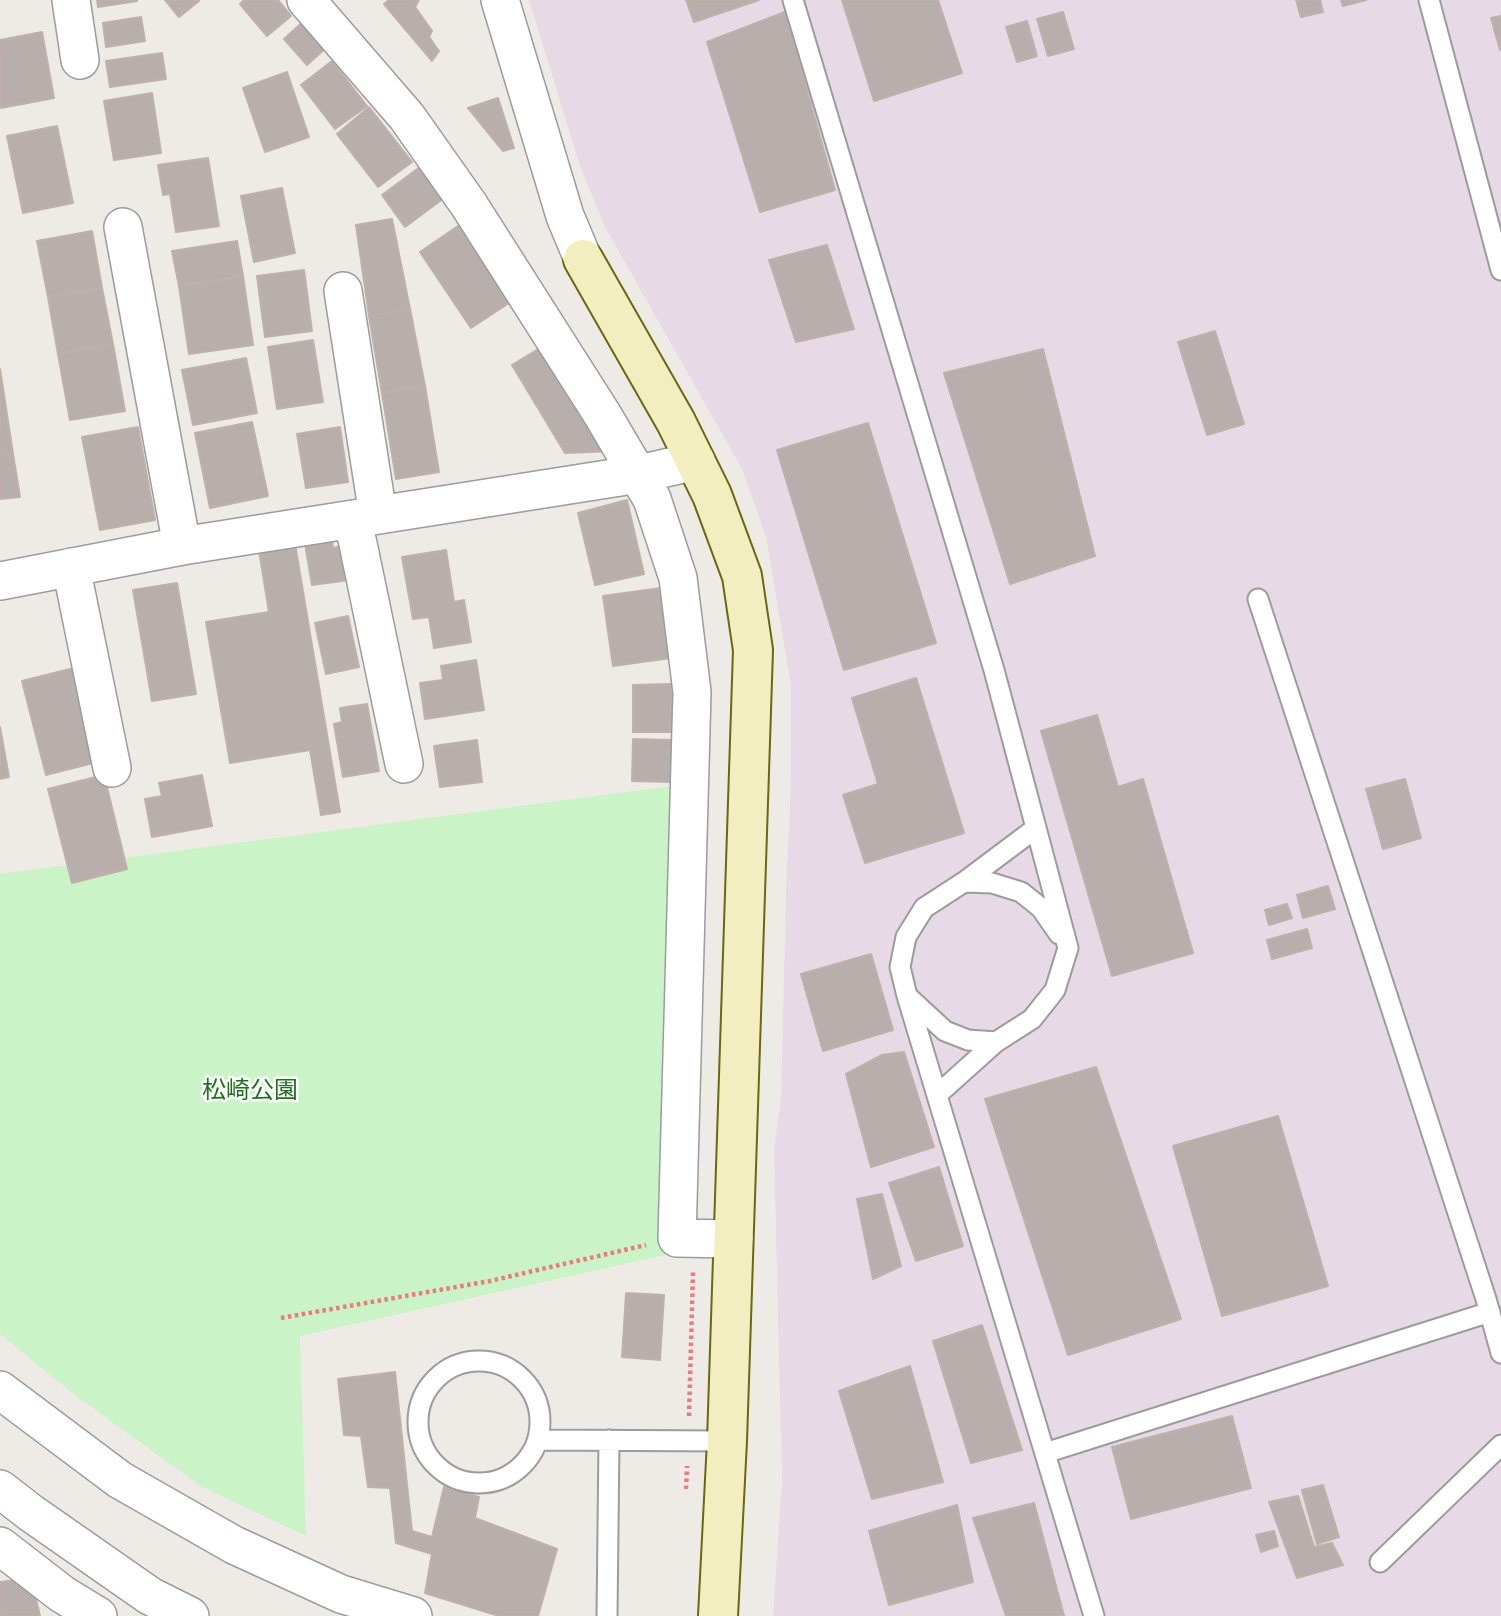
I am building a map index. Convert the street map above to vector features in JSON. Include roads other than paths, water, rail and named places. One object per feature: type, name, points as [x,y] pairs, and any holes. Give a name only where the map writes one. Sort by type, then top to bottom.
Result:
[{"type":"street","points":[[71,0],[80,60]]},
{"type":"street","points":[[306,0],[407,117],[469,205],[639,474],[652,499],[678,578],[692,692],[686,1238],[734,1239]]},
{"type":"street","points":[[500,0],[565,216],[583,259],[676,422],[712,495],[742,576],[753,650],[727,1441],[718,1616]]},
{"type":"street","points":[[123,227],[182,546]]},
{"type":"street","points":[[343,291],[365,517],[404,764]]},
{"type":"street","points":[[0,581],[182,546],[639,474],[696,461]]},
{"type":"street","points":[[71,567],[111,768]]},
{"type":"street","points":[[0,1390],[120,1480],[234,1545],[341,1594],[413,1616]]},
{"type":"street","points":[[0,1489],[30,1513],[150,1596],[190,1616]]},
{"type":"street","points":[[0,1546],[62,1594],[98,1616]]},
{"type":"lane","points":[[793,0],[994,670],[1068,948],[1055,990],[1032,1019],[996,1042],[937,1095]]},
{"type":"lane","points":[[1429,0],[1501,270]]},
{"type":"lane","points":[[1258,599],[1490,1312],[1501,1353]]},
{"type":"lane","points":[[1036,828],[924,908],[906,937],[901,967],[907,996],[1094,1616]]},
{"type":"lane","points":[[964,882],[992,883],[1021,892],[1041,908],[1068,948]]},
{"type":"lane","points":[[907,996],[946,1031],[968,1040],[996,1042]]},
{"type":"lane","points":[[1045,1453],[1490,1312]]},
{"type":"lane","points":[[478,1360],[502,1364],[522,1377],[536,1397],[542,1421],[538,1440],[538,1445],[524,1465],[504,1479],[481,1485],[457,1480],[436,1467],[422,1447],[417,1423],[421,1399],[435,1379],[454,1365],[478,1360]]},
{"type":"lane","points":[[538,1440],[727,1441]]},
{"type":"lane","points":[[607,1616],[608,1440]]},
{"type":"lane","points":[[1380,1562],[1501,1445]]},
{"type":"park label","name":"松崎公園","points":[[250,1092]]}]
